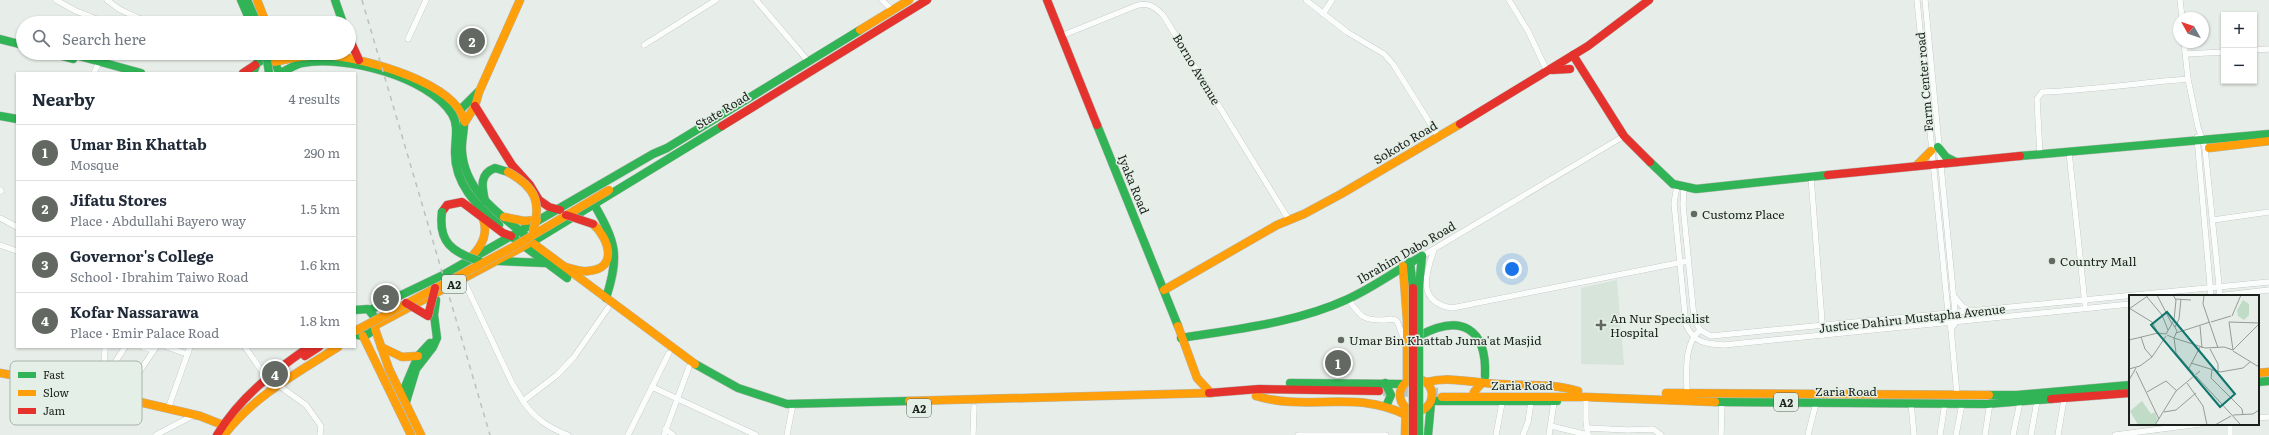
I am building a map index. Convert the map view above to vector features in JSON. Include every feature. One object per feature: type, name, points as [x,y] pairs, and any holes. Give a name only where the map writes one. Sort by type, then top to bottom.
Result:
[{"type":"main road","points":[[241,0],[248,16]]},
{"type":"main road","points":[[247,0],[254,16]]},
{"type":"main road","points":[[252,0],[258,16]]},
{"type":"main road","points":[[258,0],[264,16]]},
{"type":"main road","points":[[335,0],[341,16]]},
{"type":"main road","points":[[520,0],[479,92],[475,106],[465,122],[462,152],[470,182],[485,201],[520,231]]},
{"type":"main road","name":"State Road","points":[[532,242],[655,167],[669,152],[808,61],[909,0]]},
{"type":"main road","name":"State Road","points":[[520,231],[544,218],[563,212],[653,154],[669,152],[927,0]]},
{"type":"main road","name":"Iyaka Road","points":[[1047,0],[1164,290],[1197,378]]},
{"type":"main road","name":"Sokoto Road","points":[[1164,290],[1289,220],[1340,194],[1549,70],[1588,46],[1649,0]]},
{"type":"main road","points":[[0,34],[16,39]]},
{"type":"main road","points":[[0,39],[16,43]]},
{"type":"main road","points":[[1580,66],[1588,46]]},
{"type":"main road","points":[[356,53],[359,60]]},
{"type":"main road","points":[[1573,54],[1624,136],[1680,187],[1696,189],[1941,163],[1959,163],[2269,134]]},
{"type":"main road","points":[[356,59],[429,86],[460,110],[465,122]]},
{"type":"main road","points":[[74,60],[119,72]]},
{"type":"main road","points":[[82,60],[97,67],[134,72]]},
{"type":"main road","points":[[244,72],[255,67],[263,60]]},
{"type":"main road","points":[[263,60],[264,72]]},
{"type":"main road","points":[[267,60],[269,72]]},
{"type":"main road","points":[[274,60],[280,72]]},
{"type":"main road","points":[[282,72],[296,65],[317,62],[338,63],[390,72],[429,93],[447,108],[455,122],[456,166],[461,183],[482,210],[511,236]]},
{"type":"main road","points":[[1549,70],[1570,69]]},
{"type":"main road","points":[[460,110],[479,92]]},
{"type":"main road","points":[[475,106],[512,165],[530,186],[539,200],[549,207],[594,224],[601,231],[608,242],[609,256],[605,264],[592,271],[563,267]]},
{"type":"main road","points":[[0,116],[16,119]]},
{"type":"main road","points":[[2209,148],[2269,141]]},
{"type":"main road","points":[[1913,167],[1923,161],[1934,149],[1949,160],[1959,163]]},
{"type":"main road","points":[[356,325],[479,261],[669,152]]},
{"type":"main road","points":[[485,201],[482,183],[485,175],[495,168],[508,172],[524,185],[537,204],[537,216],[533,231]]},
{"type":"main road","points":[[411,435],[357,335],[406,303],[438,290],[513,248],[563,212],[608,188]]},
{"type":"main road","points":[[479,261],[457,253],[447,244],[442,231],[442,212],[452,202],[462,202],[503,233],[511,236]]},
{"type":"main road","points":[[594,204],[608,227],[616,251],[614,269],[606,298]]},
{"type":"main road","points":[[504,217],[524,221],[544,218]]},
{"type":"main road","points":[[469,260],[484,241],[486,232],[483,218]]},
{"type":"main road","name":"A2","points":[[363,309],[469,260],[520,231],[563,267],[671,347],[719,380],[751,395],[787,404],[1258,392],[1380,394]]},
{"type":"main road","name":"A2","points":[[511,236],[523,247],[714,384],[745,399],[772,407],[792,409],[974,407],[1205,400],[1258,392]]},
{"type":"main road","name":"A2","points":[[357,335],[370,334],[376,327],[438,290],[464,279],[532,242]]},
{"type":"main road","points":[[1413,435],[1416,287],[1422,256]]},
{"type":"main road","name":"Ibrahim Dabo Road","points":[[1181,338],[1304,315],[1348,299],[1422,256]]},
{"type":"main road","points":[[497,261],[546,263]]},
{"type":"main road","points":[[1407,264],[1416,287],[1419,336],[1419,435]]},
{"type":"main road","points":[[1406,435],[1406,412],[1400,397],[1405,383],[1407,346],[1407,264]]},
{"type":"main road","points":[[402,394],[418,356],[428,347],[432,336],[428,316],[438,290]]},
{"type":"main road","points":[[406,402],[416,369],[433,348],[437,338],[434,309],[438,290]]},
{"type":"main road","points":[[356,300],[363,309],[374,314],[381,347],[421,435]]},
{"type":"main road","points":[[406,303],[428,316]]},
{"type":"main road","points":[[1419,336],[1440,324],[1454,324],[1466,327],[1480,338],[1487,352],[1485,376]]},
{"type":"main road","points":[[381,347],[402,357],[418,356]]},
{"type":"main road","points":[[241,409],[336,348]]},
{"type":"main road","points":[[241,409],[249,393],[266,377],[316,349]]},
{"type":"main road","points":[[217,435],[225,429],[241,409],[274,377],[316,349]]},
{"type":"main road","points":[[2259,373],[2269,372]]},
{"type":"main road","points":[[0,373],[10,375]]},
{"type":"main road","points":[[1190,394],[1197,378],[1211,393]]},
{"type":"main road","points":[[1258,392],[1278,383],[1405,383],[1415,378],[1426,382],[1442,379],[1468,379],[1498,384],[1553,384],[1578,391]]},
{"type":"main road","points":[[2259,382],[2269,381]]},
{"type":"main road","points":[[1426,382],[1432,393],[1428,435]]},
{"type":"main road","points":[[1385,383],[1390,389],[1391,394],[1387,404]]},
{"type":"main road","points":[[1474,392],[1480,385]]},
{"type":"main road","name":"Zaria Road","points":[[2129,385],[2017,395],[1687,394],[1578,391],[1474,392],[1442,395],[1586,396],[1722,402],[1962,404],[2037,401],[2129,393]]},
{"type":"main road","points":[[1258,392],[1271,400],[1290,402],[1367,401],[1387,404],[1406,412],[1422,410],[1431,402],[1554,402],[1564,397]]},
{"type":"main road","points":[[142,404],[194,415],[225,429]]},
{"type":"street","points":[[56,0],[89,16]]},
{"type":"street","points":[[107,0],[119,10],[133,16]]},
{"type":"street","points":[[408,39],[426,0]]},
{"type":"street","points":[[644,45],[716,0]]},
{"type":"street","points":[[756,0],[808,61]]},
{"type":"street","points":[[882,0],[892,10]]},
{"type":"street","points":[[1306,0],[1323,14],[1384,54],[1393,64],[1438,136]]},
{"type":"street","points":[[1323,14],[1332,0]]},
{"type":"street","points":[[1509,0],[1549,70]]},
{"type":"street","name":"Farm Center road","points":[[1917,0],[1934,149],[1932,165],[1948,315],[1952,329],[1957,395]]},
{"type":"street","points":[[1925,0],[1934,149],[1941,163],[1956,322],[1952,329]]},
{"type":"street","points":[[2180,0],[2181,12]]},
{"type":"street","name":"Borno Avenue","points":[[1061,36],[1138,5],[1146,3],[1155,7],[1163,15],[1289,220]]},
{"type":"street","points":[[2185,48],[2188,79],[2198,127],[2213,220],[2220,295],[2269,290]]},
{"type":"street","points":[[2257,50],[2269,49]]},
{"type":"street","points":[[2186,54],[2221,52]]},
{"type":"street","points":[[2040,155],[2037,99],[2042,92],[2081,91],[2140,83],[2188,79]]},
{"type":"street","name":"Ibrahim Dabo Road","points":[[1422,256],[1624,136]]},
{"type":"street","points":[[2200,141],[2212,295]]},
{"type":"street","points":[[2069,152],[2085,308]]},
{"type":"street","points":[[1811,177],[1823,335]]},
{"type":"street","points":[[1680,187],[1694,318],[1700,330],[1693,337],[1688,360],[1687,394]]},
{"type":"street","points":[[1680,187],[1674,203],[1686,324],[1693,337],[1701,342],[1724,345],[2129,304]]},
{"type":"street","points":[[2213,220],[2269,212]]},
{"type":"street","points":[[0,218],[16,225]]},
{"type":"street","points":[[0,245],[16,251]]},
{"type":"street","points":[[1434,250],[1428,267],[1426,288],[1432,299],[1438,304],[1452,308],[1688,261]]},
{"type":"street","points":[[464,279],[512,383],[528,409],[546,424],[568,435]]},
{"type":"street","name":"Justice Dahiru Mustapha Avenue","points":[[2143,295],[2269,282]]},
{"type":"street","points":[[1953,295],[1963,306],[1972,312]]},
{"type":"street","name":"Justice Dahiru Mustapha Avenue","points":[[1700,330],[1711,336],[1948,315],[2129,296]]},
{"type":"street","points":[[1348,299],[1362,317],[1372,320],[1394,319],[1397,321],[1407,346]]},
{"type":"street","points":[[523,401],[557,375],[574,357],[608,308]]},
{"type":"street","points":[[105,348],[105,361]]},
{"type":"street","points":[[115,361],[123,348]]},
{"type":"street","points":[[170,348],[187,354]]},
{"type":"street","points":[[168,410],[190,348]]},
{"type":"street","points":[[246,348],[266,377]]},
{"type":"street","points":[[142,368],[155,349]]},
{"type":"street","points":[[628,435],[669,353]]},
{"type":"street","points":[[674,435],[664,432],[689,367]]},
{"type":"street","points":[[278,385],[308,407],[321,426],[320,435]]},
{"type":"street","points":[[652,387],[756,435]]},
{"type":"street","points":[[1551,426],[1588,435],[1586,396]]},
{"type":"street","points":[[2058,435],[2064,399]]},
{"type":"street","points":[[2030,435],[2037,401]]},
{"type":"street","points":[[1523,435],[1528,422],[1531,402]]},
{"type":"street","points":[[1549,435],[1554,402]]},
{"type":"street","points":[[1722,402],[1722,435]]},
{"type":"street","points":[[2013,435],[2020,402]]},
{"type":"street","points":[[1496,435],[1502,403]]},
{"type":"street","points":[[1808,435],[1816,403]]},
{"type":"street","points":[[1911,403],[1914,435]]},
{"type":"street","points":[[1985,435],[1990,403]]},
{"type":"street","points":[[1940,435],[1945,404]]},
{"type":"street","points":[[1956,435],[1962,404]]},
{"type":"street","points":[[973,435],[974,407]]},
{"type":"street","points":[[787,435],[792,409]]},
{"type":"street","points":[[156,435],[194,415]]},
{"type":"street","points":[[2259,418],[2269,417]]},
{"type":"street","points":[[2115,435],[2192,425]]},
{"type":"street","points":[[1587,428],[1615,433],[1638,432],[1653,429],[1658,434]]},
{"type":"street","points":[[1298,435],[1386,435]]},
{"type":"shaded area","name":"An Nur Specialist Hospital","points":[[1617,280],[1624,365],[1581,364],[1581,288]]},
{"type":"tunnel","points":[[1383,391],[1443,393]]},
{"type":"railway","points":[[362,0],[490,435]]},
{"type":"traffic: fast","points":[[241,0],[248,16]]},
{"type":"traffic: fast","points":[[247,0],[254,16]]},
{"type":"traffic: fast","points":[[335,0],[341,16]]},
{"type":"traffic: fast","points":[[520,231],[653,154],[667,148],[860,30]]},
{"type":"traffic: fast","points":[[0,39],[16,43]]},
{"type":"traffic: fast","points":[[94,60],[137,72]]},
{"type":"traffic: fast","points":[[253,72],[257,63],[262,60]]},
{"type":"traffic: fast","points":[[267,60],[269,72]]},
{"type":"traffic: fast","points":[[268,60],[275,62],[279,72]]},
{"type":"traffic: fast","points":[[282,72],[302,63],[320,61],[340,62],[384,71],[405,79],[424,89],[440,101],[452,114],[456,128],[455,153],[459,175],[468,193],[475,202],[499,225]]},
{"type":"traffic: fast","points":[[460,110],[478,92]]},
{"type":"traffic: fast","points":[[0,116],[16,119]]},
{"type":"traffic: fast","points":[[464,120],[462,151],[468,176],[474,187],[490,206],[520,231]]},
{"type":"traffic: fast","points":[[1097,125],[1178,326]]},
{"type":"traffic: fast","points":[[532,242],[722,126]]},
{"type":"traffic: fast","points":[[2020,156],[2269,134]]},
{"type":"traffic: fast","points":[[1938,147],[1946,157],[1956,162]]},
{"type":"traffic: fast","points":[[1650,162],[1673,184],[1696,189],[1828,175]]},
{"type":"traffic: fast","points":[[485,201],[483,182],[486,174],[495,168],[508,172]]},
{"type":"traffic: fast","points":[[594,204],[607,229],[614,250],[613,271],[606,298]]},
{"type":"traffic: fast","points":[[442,212],[442,231],[449,244],[461,254],[479,261]]},
{"type":"traffic: fast","points":[[370,310],[443,275],[520,231],[534,244]]},
{"type":"traffic: fast","points":[[512,237],[567,278]]},
{"type":"traffic: fast","points":[[1419,287],[1422,256]]},
{"type":"traffic: fast","points":[[1181,338],[1245,328],[1287,320],[1308,314],[1348,299],[1422,256]]},
{"type":"traffic: fast","points":[[499,261],[545,263]]},
{"type":"traffic: fast","points":[[1410,262],[1413,288]]},
{"type":"traffic: fast","points":[[1419,287],[1419,435]]},
{"type":"traffic: fast","points":[[406,402],[416,369],[433,347],[437,338],[434,315],[436,300]]},
{"type":"traffic: fast","points":[[356,310],[368,309],[376,319],[374,327],[370,333],[367,335],[356,334]]},
{"type":"traffic: fast","points":[[1419,336],[1434,329],[1447,326],[1459,326],[1468,329],[1476,336],[1481,346],[1485,376]]},
{"type":"traffic: fast","points":[[402,394],[418,356],[430,343]]},
{"type":"traffic: fast","points":[[695,364],[738,388],[787,404],[909,401]]},
{"type":"traffic: fast","points":[[2259,382],[2269,381]]},
{"type":"traffic: fast","points":[[1290,383],[1403,384]]},
{"type":"traffic: fast","points":[[1385,383],[1391,395],[1387,404]]},
{"type":"traffic: fast","points":[[1989,395],[2017,395],[2129,385]]},
{"type":"traffic: fast","points":[[1715,402],[1987,404],[2051,399]]},
{"type":"traffic: fast","points":[[1431,401],[1557,401]]},
{"type":"traffic: fast","points":[[1428,435],[1431,403]]},
{"type":"traffic: slow","points":[[257,0],[263,16]]},
{"type":"traffic: slow","points":[[465,122],[475,106],[479,92],[520,0]]},
{"type":"traffic: slow","points":[[860,30],[909,0]]},
{"type":"traffic: slow","points":[[275,62],[284,60]]},
{"type":"traffic: slow","points":[[356,60],[408,75],[427,84],[444,95],[457,107],[464,120]]},
{"type":"traffic: slow","points":[[1164,290],[1277,225],[1304,214],[1341,194],[1460,124]]},
{"type":"traffic: slow","points":[[2209,148],[2269,141]]},
{"type":"traffic: slow","points":[[1916,166],[1931,151]]},
{"type":"traffic: slow","points":[[508,172],[525,183],[534,196],[537,212],[533,231]]},
{"type":"traffic: slow","points":[[356,330],[513,247],[609,190]]},
{"type":"traffic: slow","points":[[504,217],[524,221],[537,220]]},
{"type":"traffic: slow","points":[[473,255],[484,238],[485,229],[483,218]]},
{"type":"traffic: slow","points":[[566,267],[585,271],[598,269],[604,265],[607,259],[607,244],[599,230],[593,224]]},
{"type":"traffic: slow","points":[[376,325],[528,244]]},
{"type":"traffic: slow","points":[[534,244],[695,364]]},
{"type":"traffic: slow","points":[[1403,266],[1407,320],[1407,381]]},
{"type":"traffic: slow","points":[[1178,326],[1197,378],[1211,393]]},
{"type":"traffic: slow","points":[[375,329],[389,369],[421,435]]},
{"type":"traffic: slow","points":[[363,336],[411,435]]},
{"type":"traffic: slow","points":[[381,347],[402,357],[418,356]]},
{"type":"traffic: slow","points":[[224,435],[236,421],[262,397],[336,348]]},
{"type":"traffic: slow","points":[[2259,373],[2269,372]]},
{"type":"traffic: slow","points":[[0,373],[10,375]]},
{"type":"traffic: slow","points":[[1413,379],[1419,379],[1428,383],[1432,395],[1428,407],[1419,411],[1413,411],[1404,407],[1400,398],[1400,392],[1404,383],[1413,379]]},
{"type":"traffic: slow","points":[[1427,382],[1436,380],[1453,380],[1548,386],[1568,388],[1578,391]]},
{"type":"traffic: slow","points":[[1474,392],[1480,385]]},
{"type":"traffic: slow","points":[[909,401],[1209,393]]},
{"type":"traffic: slow","points":[[1666,393],[1989,395]]},
{"type":"traffic: slow","points":[[1256,396],[1294,402],[1368,403],[1387,407],[1406,415]]},
{"type":"traffic: slow","points":[[1442,397],[1586,397],[1715,402]]},
{"type":"traffic: slow","points":[[142,403],[200,416],[228,427]]},
{"type":"traffic: slow","points":[[1405,435],[1406,409]]},
{"type":"traffic: jam","points":[[722,126],[927,0]]},
{"type":"traffic: jam","points":[[1047,0],[1097,125]]},
{"type":"traffic: jam","points":[[1460,124],[1588,46],[1649,0]]},
{"type":"traffic: jam","points":[[356,53],[359,60]]},
{"type":"traffic: jam","points":[[1573,55],[1624,136],[1650,162]]},
{"type":"traffic: jam","points":[[244,72],[255,65]]},
{"type":"traffic: jam","points":[[1552,70],[1570,69]]},
{"type":"traffic: jam","points":[[475,106],[512,165],[530,185],[539,200],[549,207],[560,210]]},
{"type":"traffic: jam","points":[[1828,175],[2020,156]]},
{"type":"traffic: jam","points":[[442,212],[447,205],[462,202],[503,233],[511,236]]},
{"type":"traffic: jam","points":[[566,215],[593,224]]},
{"type":"traffic: jam","points":[[406,303],[428,316],[435,288]]},
{"type":"traffic: jam","points":[[1413,288],[1413,435]]},
{"type":"traffic: jam","points":[[217,435],[236,409],[258,386],[308,348]]},
{"type":"traffic: jam","points":[[305,356],[317,348]]},
{"type":"traffic: jam","points":[[1209,393],[1259,389],[1379,391]]},
{"type":"traffic: jam","points":[[2051,399],[2129,393]]},
{"type":"place","name":"Jifatu Stores","points":[[472,41]]},
{"type":"place","name":"Customz Place","points":[[1694,214]]},
{"type":"place","name":"Country Mall","points":[[2052,261]]},
{"type":"place","name":"Governor's College","points":[[386,298]]},
{"type":"place","name":"An Nur Specialist Hospital","points":[[1601,325]]},
{"type":"place","name":"Umar Bin Khattab Juma'at Masjid","points":[[1341,340]]},
{"type":"place","name":"Umar Bin Khattab","points":[[1338,363]]},
{"type":"place","name":"Kofar Nassarawa","points":[[275,374]]}]
